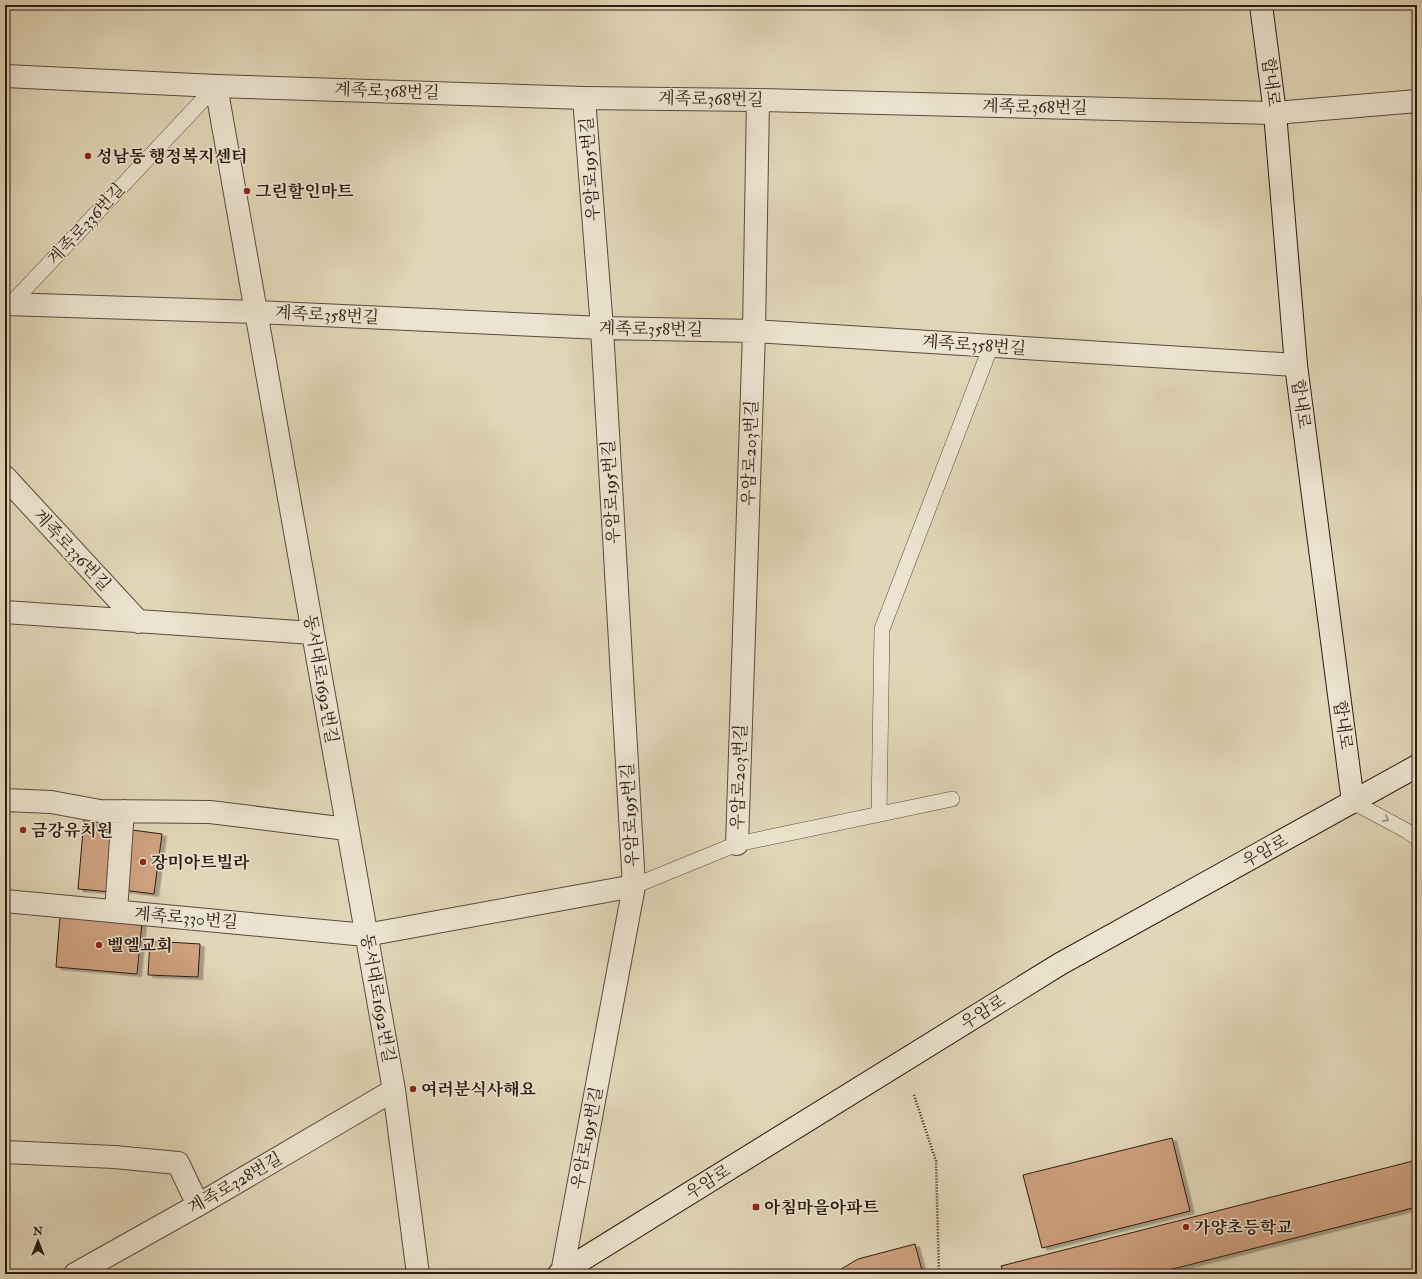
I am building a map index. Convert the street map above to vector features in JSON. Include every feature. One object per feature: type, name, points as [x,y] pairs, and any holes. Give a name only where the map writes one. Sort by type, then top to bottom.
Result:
[{"type":"street","name":"합내로","points":[[1261,5],[1275,113],[1296,365],[1353,802]]},
{"type":"street","name":"계족로368번길","points":[[5,76],[216,86],[584,98],[758,100],[1275,113],[1417,101]]},
{"type":"street","name":"동서대로1692번길","points":[[216,86],[394,1090],[418,1274]]},
{"type":"street","name":"우암로195번길","points":[[560,1273],[634,886],[602,328],[584,98]]},
{"type":"street","name":"우암로203번길","points":[[736,844],[754,331],[758,100]]},
{"type":"street","name":"계족로358번길","points":[[7,306],[256,312],[602,328],[754,331],[1296,365]]},
{"type":"street","name":"계족로336번길","points":[[5,477],[139,622]]},
{"type":"street","points":[[5,612],[313,633]]},
{"type":"street","name":"우암로","points":[[560,1273],[1060,964],[1417,766]]},
{"type":"street","points":[[5,800],[51,802],[100,811],[210,812],[348,829]]},
{"type":"street","points":[[116,911],[123,811]]},
{"type":"street","name":"우암로195번길","points":[[366,935],[634,886]]},
{"type":"street","name":"계족로330번길","points":[[5,901],[366,935]]},
{"type":"street","name":"계족로328번길","points":[[75,1274],[198,1205],[394,1090]]},
{"type":"street","points":[[5,1152],[114,1157],[178,1164],[198,1205]]},
{"type":"lane","name":"계족로336번길","points":[[7,306],[216,86]]},
{"type":"lane","points":[[952,799],[879,814],[882,629],[991,346]]},
{"type":"lane","points":[[1353,802],[1417,838]]},
{"type":"lane","name":"우암로203번길","points":[[736,844],[879,814]]},
{"type":"lane","points":[[634,886],[736,844]]},
{"type":"path","points":[[914,1096],[936,1161],[939,1274]]},
{"type":"building","points":[[84,819],[117,822],[111,892],[78,889]]},
{"type":"building","name":"장미아트빌라","points":[[132,830],[162,834],[154,894],[123,890]]},
{"type":"building","name":"벨엘교회","points":[[60,916],[142,923],[137,974],[56,967]]},
{"type":"building","points":[[150,941],[200,944],[198,977],[148,975]]},
{"type":"building","points":[[1172,1138],[1190,1211],[1042,1248],[1023,1175]]},
{"type":"building","points":[[1417,1160],[1417,1207],[1153,1274],[1004,1274],[1001,1266]]},
{"type":"building","points":[[915,1244],[923,1274],[833,1274],[858,1259]]},
{"type":"place","name":"성남동 행정복지센터","points":[[88,156]]},
{"type":"place","name":"그린할인마트","points":[[247,191]]},
{"type":"place","name":"금강유치원","points":[[23,830]]},
{"type":"place","name":"장미아트빌라","points":[[143,862]]},
{"type":"place","name":"벨엘교회","points":[[99,945]]},
{"type":"place","name":"여러분식사해요","points":[[413,1089]]},
{"type":"place","name":"아침마을아파트","points":[[756,1207]]},
{"type":"place","name":"가양초등학교","points":[[1186,1227]]}]
